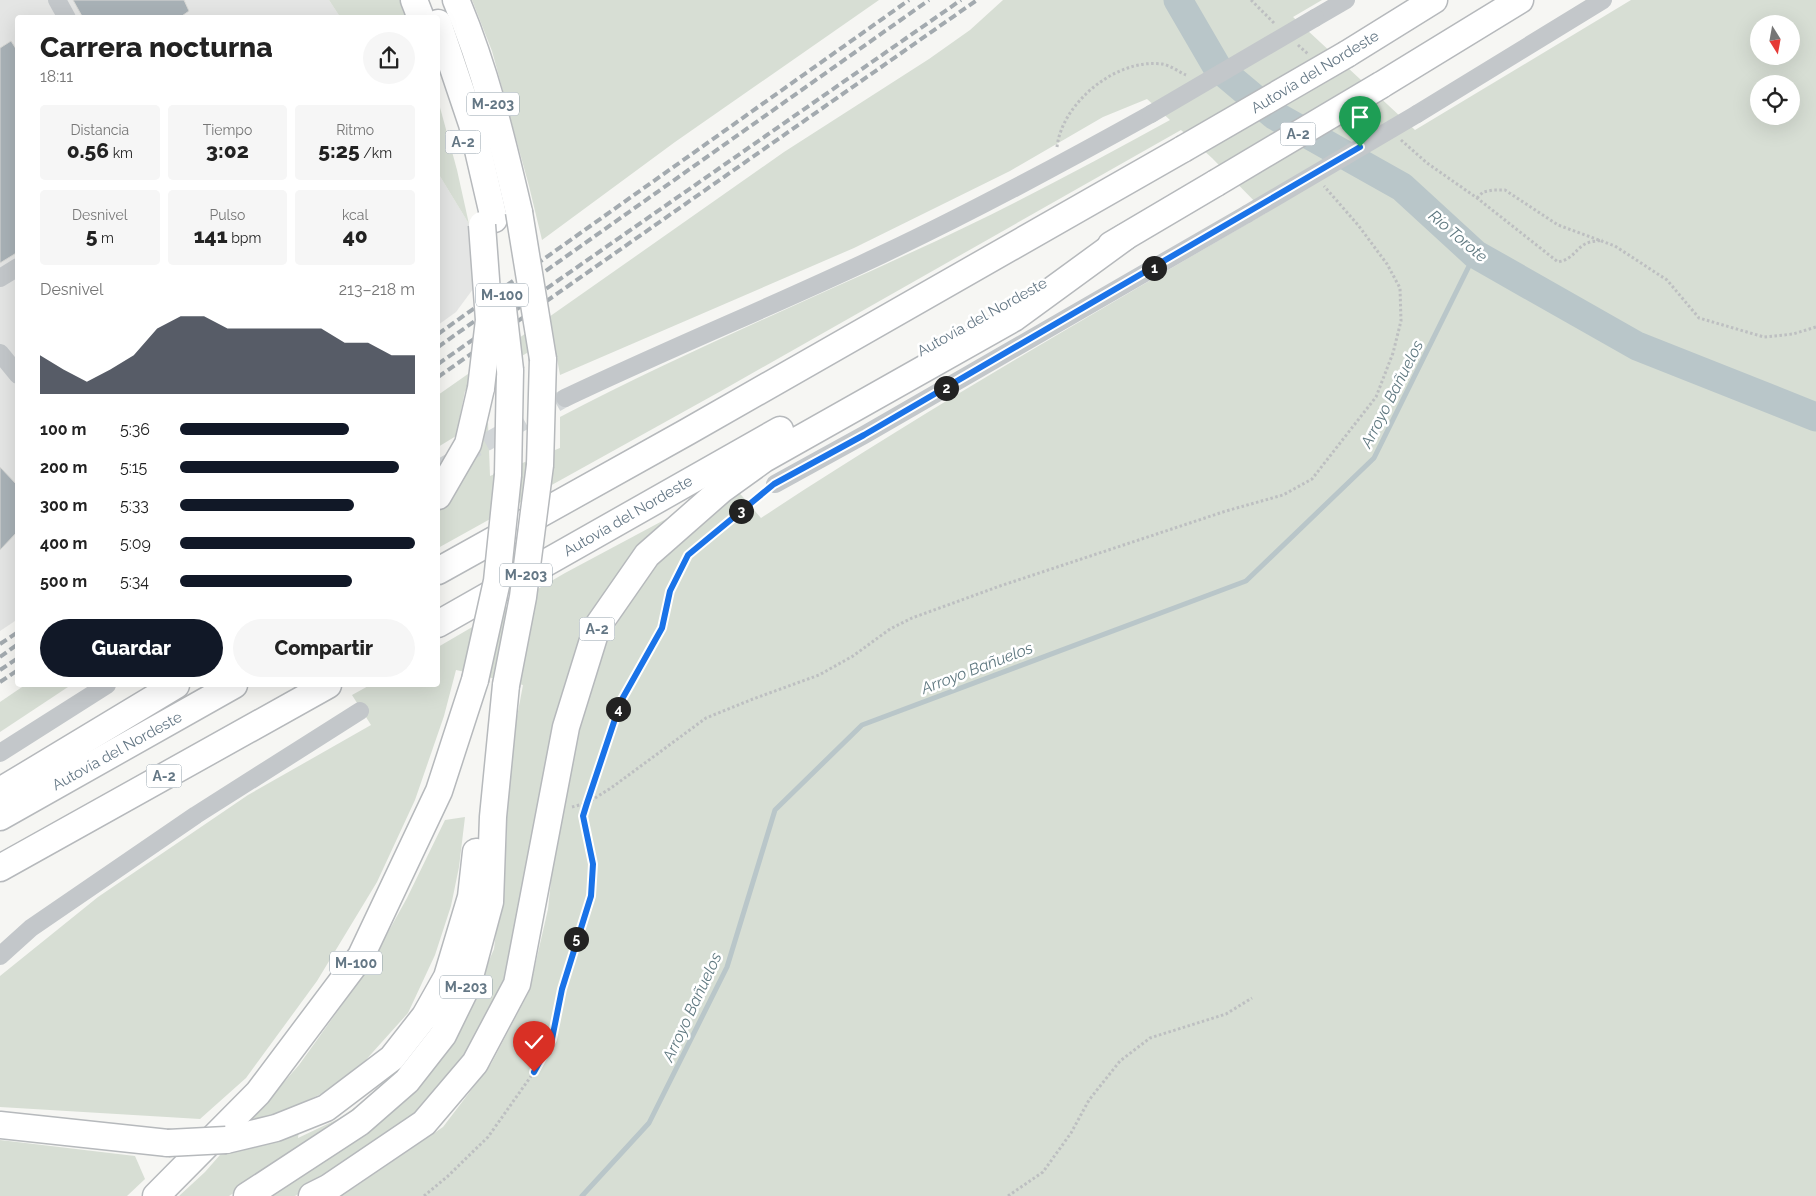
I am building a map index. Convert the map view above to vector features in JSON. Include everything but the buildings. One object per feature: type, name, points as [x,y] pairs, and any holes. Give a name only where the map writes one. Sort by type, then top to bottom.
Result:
[{"type":"highway","points":[[414,0],[420,15]]},
{"type":"highway","points":[[428,0],[434,15]]},
{"type":"highway","name":"M-203","points":[[247,1196],[360,1122],[407,1081],[443,1035],[468,984],[490,902],[493,817],[506,685],[523,597],[540,465],[544,359],[519,212],[498,120],[471,34],[456,0]]},
{"type":"highway","name":"Autovía del Nordeste","points":[[440,570],[696,427],[1183,149],[1347,54],[1434,0]]},
{"type":"highway","name":"Autovía del Nordeste","points":[[440,623],[1125,237],[1520,0]]},
{"type":"highway","name":"M-203","points":[[440,29],[472,124],[488,222]]},
{"type":"highway","name":"A-2","points":[[440,67],[488,222],[489,320],[481,388],[468,444],[440,493]]},
{"type":"highway","name":"M-100","points":[[156,1196],[258,1093],[361,956],[439,791],[475,680],[498,581],[508,474],[510,370],[488,222]]},
{"type":"highway","name":"A-2","points":[[312,1196],[328,1188],[424,1123],[475,1063],[517,984],[566,727],[597,627],[647,555],[721,490],[764,459],[1014,318],[1125,237]]},
{"type":"highway","points":[[0,1125],[168,1143],[226,1140],[276,1128],[326,1108],[392,1058],[425,1016],[447,977],[471,897],[485,759],[506,685]]},
{"type":"highway","points":[[0,791],[173,687]]},
{"type":"highway","name":"Autovía del Nordeste","points":[[0,817],[230,687]]},
{"type":"highway","name":"A-2","points":[[0,868],[324,687]]},
{"type":"street","points":[[57,0],[65,15]]},
{"type":"street","points":[[566,398],[645,360],[883,254],[1058,165],[1151,114],[1346,0]]},
{"type":"street","points":[[774,484],[864,435],[1247,214],[1417,114],[1604,0]]},
{"type":"street","points":[[0,278],[15,269]]},
{"type":"street","points":[[0,353],[15,371]]},
{"type":"street","points":[[0,753],[104,687]]},
{"type":"street","points":[[0,956],[31,928],[196,815],[360,711]]},
{"type":"path","points":[[1477,198],[1483,192],[1505,190],[1558,225],[1615,246],[1667,280],[1699,318],[1764,337],[1793,334],[1816,327]]},
{"type":"path","points":[[549,812],[587,803],[611,788],[706,718],[752,698],[820,675],[854,656],[890,629],[912,618],[1000,586],[1226,511],[1283,495],[1312,479],[1376,396],[1393,353],[1401,321],[1400,288],[1387,264],[1358,225]]},
{"type":"path","points":[[1558,262],[1569,260],[1576,250],[1589,242],[1603,240]]},
{"type":"path","points":[[424,1196],[448,1176],[488,1137],[534,1072],[552,1039],[562,989],[591,896],[593,864],[583,816],[621,701],[662,628],[670,591],[688,555],[774,484]]},
{"type":"path","points":[[1008,1196],[1043,1172],[1071,1133],[1089,1100],[1120,1061],[1150,1038],[1226,1014],[1252,998]]},
{"type":"shaded area","points":[[0,0],[329,0],[339,15],[15,15],[15,621],[0,631]]},
{"type":"shaded area","points":[[329,0],[400,0],[406,15],[339,15]]},
{"type":"shaded area","points":[[472,0],[879,0],[675,142],[542,240],[492,51]]},
{"type":"shaded area","points":[[1003,0],[1322,0],[1293,17],[1415,130],[1631,0],[1816,0],[1816,1196],[338,1196],[355,1187],[443,1127],[491,1064],[529,992],[548,909],[561,787],[594,661],[646,576],[690,526],[736,489],[761,518],[948,400],[1266,213],[1212,158],[1181,130],[721,391],[440,547],[440,508],[464,476],[488,422],[490,476],[560,448],[560,417],[690,353],[1009,206],[1170,120],[1147,99],[1103,117],[1010,171],[854,248],[560,375],[553,337],[465,391],[456,436],[440,446],[440,394],[784,152],[929,59],[970,30]]},
{"type":"shaded area","points":[[440,107],[457,170],[469,224],[440,176]]},
{"type":"shaded area","points":[[440,176],[469,224],[473,289],[456,312],[440,324]]},
{"type":"shaded area","points":[[681,511],[562,703],[539,796],[526,905],[510,975],[460,1076],[408,1128],[295,1196],[267,1196],[467,1011],[494,949],[506,847],[509,759],[523,685],[456,670],[444,716],[415,800],[377,882],[317,981],[246,1078],[200,1119],[0,1107],[0,976],[98,897],[248,795],[371,725],[352,695],[366,687],[440,687],[440,646],[565,573]]},
{"type":"shaded area","points":[[22,687],[68,687],[0,732],[0,702]]},
{"type":"shaded area","points":[[465,817],[459,867],[451,906],[435,955],[408,1013],[364,1062],[327,1091],[302,1103],[298,1138],[338,1119],[381,1090],[361,1113],[229,1196],[179,1196],[205,1172],[299,1065],[367,970],[407,898],[445,820]]},
{"type":"shaded area","points":[[0,1140],[135,1156],[145,1179],[127,1196],[0,1196]]},
{"type":"waterway","name":"Río Torote","points":[[1178,0],[1217,67],[1274,115],[1402,187],[1475,254],[1637,346],[1816,417]]},
{"type":"waterway","name":"Arroyo Bañuelos","points":[[582,1196],[649,1123],[727,967],[775,810],[862,725],[1246,581],[1374,458],[1475,254]]},
{"type":"tunnel","points":[[440,468],[565,398]]},
{"type":"railway","points":[[440,333],[909,0]]},
{"type":"railway","points":[[440,346],[929,0]]},
{"type":"railway","points":[[440,363],[961,0]]},
{"type":"railway","points":[[440,376],[977,0]]},
{"type":"railway","points":[[0,644],[15,634]]},
{"type":"railway","points":[[0,657],[15,646]]},
{"type":"railway","points":[[0,670],[15,660]]},
{"type":"railway","points":[[0,682],[15,672]]},
{"type":"route","points":[[534,1072],[552,1039],[562,989],[591,896],[593,864],[583,816],[621,701],[662,628],[670,591],[688,555],[774,484],[864,435],[1360,147]]}]
